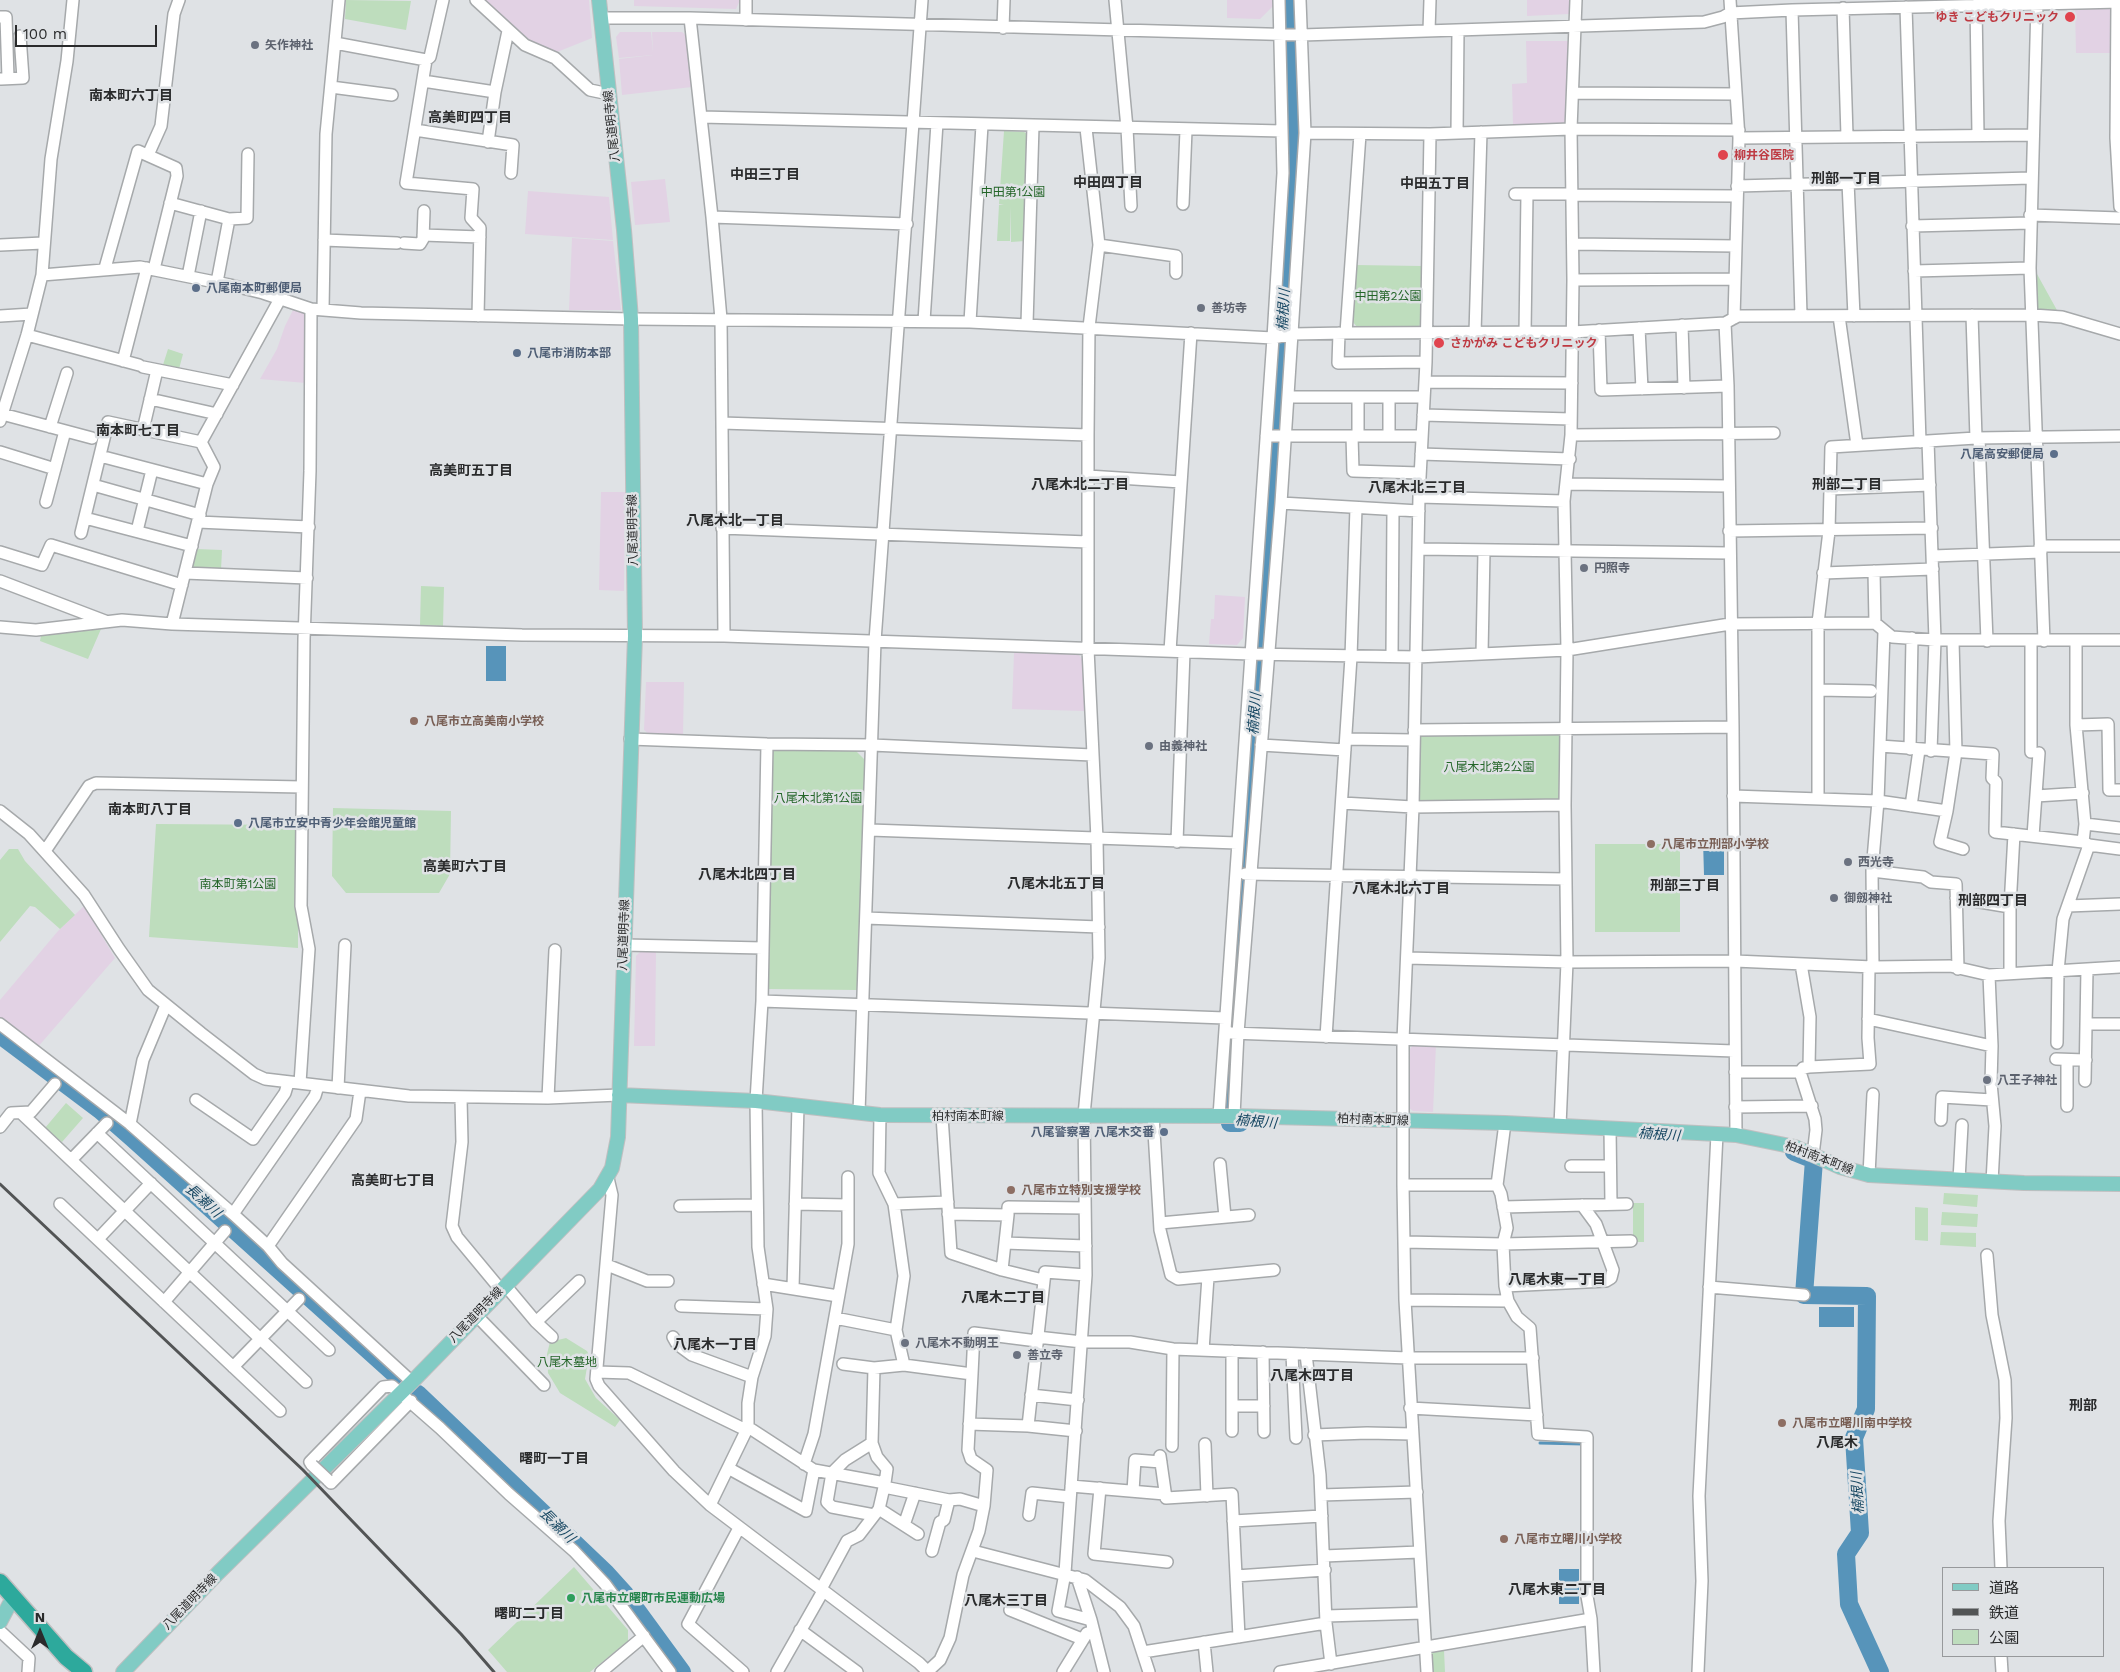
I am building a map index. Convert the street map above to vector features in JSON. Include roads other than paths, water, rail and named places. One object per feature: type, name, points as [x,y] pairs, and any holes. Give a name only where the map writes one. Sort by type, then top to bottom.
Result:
[{"type":"highway","points":[[0,1582],[66,1657],[84,1672]]},
{"type":"main road","name":"八尾道明寺線","points":[[123,1672],[218,1573],[406,1397],[412,1382],[600,1189],[608,1178],[616,1153],[634,636],[631,319],[624,230],[599,0]]},
{"type":"main road","name":"柏村南本町線","points":[[619,1095],[756,1101],[880,1115],[1234,1116],[1505,1123],[1736,1135],[1795,1147],[1847,1170],[1869,1175],[1992,1182],[2120,1184]]},
{"type":"main road","points":[[0,1622],[9,1605],[15,1599]]},
{"type":"street","points":[[72,0],[67,61],[51,159],[42,274],[27,335],[1,418],[50,427],[92,438]]},
{"type":"street","points":[[148,155],[161,126],[174,14],[179,0]]},
{"type":"street","points":[[300,1083],[309,949],[301,906],[308,527],[317,309],[324,240],[326,134],[338,0]]},
{"type":"street","points":[[443,0],[430,57],[426,60],[406,183],[473,188],[471,218],[480,228],[478,316]]},
{"type":"street","points":[[476,0],[525,45],[555,58],[590,90],[608,94]]},
{"type":"street","points":[[746,0],[746,20]]},
{"type":"street","points":[[859,1113],[875,642],[922,0]]},
{"type":"street","points":[[1003,28],[1004,0]]},
{"type":"street","points":[[1115,0],[1127,128],[1131,206]]},
{"type":"street","points":[[1219,1116],[1231,1033],[1243,874],[1237,843],[1251,654],[1276,436],[1288,397],[1305,133],[1290,35],[1279,0]]},
{"type":"street","points":[[1234,1116],[1231,1033],[1225,1018],[1261,745],[1281,503],[1276,436],[1273,338],[1283,173],[1282,131],[1290,35],[1300,0]]},
{"type":"street","points":[[1429,31],[1430,0]]},
{"type":"street","points":[[1560,1126],[1566,962],[1565,805],[1567,650],[1564,501],[1571,435],[1574,280],[1571,129],[1576,0]]},
{"type":"street","points":[[1730,0],[1739,134],[1735,279],[1729,321],[1728,386],[1734,796],[1734,1072],[1736,1135]]},
{"type":"street","points":[[601,18],[690,18],[1290,35],[1704,22],[1723,17],[1730,12],[2033,2],[2118,2],[2120,207]]},
{"type":"street","points":[[2033,2],[2030,268],[2044,641]]},
{"type":"street","points":[[1976,5],[1978,135]]},
{"type":"street","points":[[1906,6],[1916,315],[1924,441],[1930,486],[1935,640],[1911,806]]},
{"type":"street","points":[[1843,8],[1847,136]]},
{"type":"street","points":[[1792,10],[1801,315]]},
{"type":"street","points":[[0,17],[6,17],[4,79],[23,78],[20,36]]},
{"type":"street","points":[[690,18],[712,217],[721,320],[724,636]]},
{"type":"street","points":[[1457,133],[1458,30]]},
{"type":"street","points":[[488,142],[495,92],[508,31]]},
{"type":"street","points":[[334,43],[426,60]]},
{"type":"street","points":[[423,81],[495,92]]},
{"type":"street","points":[[330,87],[392,95]]},
{"type":"street","points":[[1572,93],[1736,94]]},
{"type":"street","points":[[701,117],[1086,128],[1282,131]]},
{"type":"street","points":[[924,321],[938,123]]},
{"type":"street","points":[[970,322],[982,125]]},
{"type":"street","points":[[1027,324],[1033,126]]},
{"type":"street","points":[[1086,128],[1099,245],[1088,327],[1088,649],[1099,927],[1095,1013],[1084,1115],[1086,1275],[1082,1342],[1065,1573],[1058,1611],[1091,1623]]},
{"type":"street","points":[[1305,133],[1430,134],[1571,129],[1795,136],[2033,135]]},
{"type":"street","points":[[415,130],[513,145],[511,172]]},
{"type":"street","points":[[1183,204],[1186,130]]},
{"type":"street","points":[[1475,333],[1481,132]]},
{"type":"street","points":[[1360,134],[1338,363],[1426,362]]},
{"type":"street","points":[[1427,1672],[1417,1492],[1410,1408],[1402,1185],[1404,1121],[1403,1040],[1413,806],[1419,497],[1426,362],[1425,333],[1430,134]]},
{"type":"street","points":[[105,268],[138,151],[176,168],[177,176],[170,203],[124,361]]},
{"type":"street","points":[[170,203],[229,219],[247,218],[248,154]]},
{"type":"street","points":[[1514,194],[1737,191],[1797,184],[2032,178]]},
{"type":"street","points":[[1848,182],[1854,316]]},
{"type":"street","points":[[1525,333],[1527,194]]},
{"type":"street","points":[[188,276],[201,211]]},
{"type":"street","points":[[324,240],[420,244],[423,235],[424,211]]},
{"type":"street","points":[[712,217],[907,224]]},
{"type":"street","points":[[1912,226],[2030,219],[2120,218]]},
{"type":"street","points":[[218,282],[229,219]]},
{"type":"street","points":[[423,235],[480,238]]},
{"type":"street","points":[[0,245],[44,243]]},
{"type":"street","points":[[1573,244],[1736,246]]},
{"type":"street","points":[[1099,245],[1176,256],[1176,273]]},
{"type":"street","points":[[42,274],[105,268],[151,269],[218,282],[317,309],[478,316],[970,322],[1273,338],[1293,334],[1342,333],[1572,332],[1729,321],[1738,316],[2033,315],[2062,317],[2120,334]]},
{"type":"street","points":[[1914,271],[2030,268]]},
{"type":"street","points":[[1574,280],[1735,279]]},
{"type":"street","points":[[201,442],[280,299]]},
{"type":"street","points":[[0,316],[32,314]]},
{"type":"street","points":[[1972,315],[1987,641]]},
{"type":"street","points":[[1839,316],[1857,445]]},
{"type":"street","points":[[1682,325],[1684,388]]},
{"type":"street","points":[[1639,328],[1642,389]]},
{"type":"street","points":[[1599,330],[1601,390],[1728,386]]},
{"type":"street","points":[[1170,652],[1191,333]]},
{"type":"street","points":[[27,335],[157,370],[233,385]]},
{"type":"street","points":[[143,430],[157,370]]},
{"type":"street","points":[[50,427],[67,373]]},
{"type":"street","points":[[1425,382],[1572,383]]},
{"type":"street","points":[[1288,397],[1424,397]]},
{"type":"street","points":[[1358,397],[1352,471],[1420,473]]},
{"type":"street","points":[[1389,397],[1389,436]]},
{"type":"street","points":[[150,400],[217,414]]},
{"type":"street","points":[[1423,415],[1571,419]]},
{"type":"street","points":[[81,533],[108,422],[201,442]]},
{"type":"street","points":[[722,423],[1088,435]]},
{"type":"street","points":[[46,502],[65,431]]},
{"type":"street","points":[[1571,435],[1774,433]]},
{"type":"street","points":[[1276,436],[1422,436]]},
{"type":"street","points":[[1818,798],[1818,623],[1829,531],[1831,446],[1977,438],[2120,436]]},
{"type":"street","points":[[172,624],[207,484],[214,467],[201,442]]},
{"type":"street","points":[[0,452],[55,469]]},
{"type":"street","points":[[1421,454],[1570,458]]},
{"type":"street","points":[[100,456],[207,484]]},
{"type":"street","points":[[138,531],[152,470]]},
{"type":"street","points":[[1088,476],[1181,482]]},
{"type":"street","points":[[1567,484],[1728,486]]},
{"type":"street","points":[[93,486],[145,500],[199,519],[308,527]]},
{"type":"street","points":[[1830,489],[1930,486]]},
{"type":"street","points":[[1419,497],[1564,501]]},
{"type":"street","points":[[1281,503],[1419,511]]},
{"type":"street","points":[[1326,1037],[1351,657],[1356,508]]},
{"type":"street","points":[[1392,656],[1393,510]]},
{"type":"street","points":[[85,518],[192,546]]},
{"type":"street","points":[[722,528],[1088,542]]},
{"type":"street","points":[[1729,531],[1932,528]]},
{"type":"street","points":[[0,552],[42,565],[51,545],[182,585]]},
{"type":"street","points":[[1933,556],[2120,546]]},
{"type":"street","points":[[1419,549],[1729,553]]},
{"type":"street","points":[[1482,654],[1484,551]]},
{"type":"street","points":[[1823,573],[1933,569]]},
{"type":"street","points":[[1874,572],[1875,623],[1892,637],[1953,641],[2120,640]]},
{"type":"street","points":[[185,573],[307,578]]},
{"type":"street","points":[[0,581],[106,622]]},
{"type":"street","points":[[0,627],[36,630],[122,620],[172,624],[522,635],[724,636],[1269,655],[1417,657],[1567,650],[1730,624],[1875,623]]},
{"type":"street","points":[[1734,1072],[1870,1064],[1868,1019],[1871,967],[1872,871],[1878,801],[1884,632]]},
{"type":"street","points":[[1912,638],[1920,750]]},
{"type":"street","points":[[1953,641],[1956,752],[1940,842],[1963,849]]},
{"type":"street","points":[[2031,641],[2036,796],[2033,836]]},
{"type":"street","points":[[2057,1043],[2058,971],[2064,919],[2086,844],[2076,725],[2076,641]]},
{"type":"street","points":[[1176,842],[1184,652]]},
{"type":"street","points":[[1818,690],[1872,691]]},
{"type":"street","points":[[2076,725],[2108,724],[2109,790],[2120,790]]},
{"type":"street","points":[[1261,745],[1346,745],[1413,735],[1567,729],[1733,728]]},
{"type":"street","points":[[630,739],[768,744],[872,745],[1092,755]]},
{"type":"street","points":[[710,1506],[747,1428],[752,1377],[765,1336],[767,1309],[758,1247],[756,1101],[762,1002],[768,744]]},
{"type":"street","points":[[1880,746],[1993,754],[1992,778],[1996,782],[1995,832],[2120,849]]},
{"type":"street","points":[[45,851],[88,786],[96,783],[302,787]]},
{"type":"street","points":[[2036,796],[2083,793]]},
{"type":"street","points":[[1734,796],[1878,801],[1947,811]]},
{"type":"street","points":[[1342,803],[1413,806],[1565,805]]},
{"type":"street","points":[[0,811],[29,834],[84,895],[138,977],[166,1005],[254,1074],[265,1079],[288,1083],[360,1091],[461,1098],[548,1098],[619,1095]]},
{"type":"street","points":[[2085,824],[2120,828]]},
{"type":"street","points":[[870,830],[1237,843]]},
{"type":"street","points":[[2010,973],[2010,907],[2014,834]]},
{"type":"street","points":[[1872,871],[1923,877],[1932,882],[1956,884],[1958,969]]},
{"type":"street","points":[[1243,874],[1566,879]]},
{"type":"street","points":[[1956,898],[2010,907]]},
{"type":"street","points":[[2068,906],[2120,904]]},
{"type":"street","points":[[866,918],[1099,927]]},
{"type":"street","points":[[338,1088],[345,945]]},
{"type":"street","points":[[624,945],[763,948]]},
{"type":"street","points":[[548,1098],[555,950]]},
{"type":"street","points":[[1407,958],[1566,962],[1735,961],[1871,967],[1950,966],[1989,975],[2120,967]]},
{"type":"street","points":[[1801,964],[1810,1017],[1805,1069],[1816,1130],[1814,1155]]},
{"type":"street","points":[[2086,1081],[2087,969]]},
{"type":"street","points":[[1989,975],[1992,1046],[1991,1083],[1995,1126],[1992,1182]]},
{"type":"street","points":[[762,1002],[1225,1018]]},
{"type":"street","points":[[130,1124],[143,1060],[166,1005]]},
{"type":"street","points":[[1868,1019],[1992,1046]]},
{"type":"street","points":[[0,1024],[130,1124],[234,1214],[268,1246],[282,1263],[412,1382]]},
{"type":"street","points":[[2086,1024],[2120,1024]]},
{"type":"street","points":[[1231,1033],[1734,1051]]},
{"type":"street","points":[[2067,1106],[2061,1060],[2086,1060]]},
{"type":"street","points":[[196,1100],[253,1139],[285,1093],[288,1083]]},
{"type":"street","points":[[0,1127],[11,1113],[31,1112],[55,1084]]},
{"type":"street","points":[[234,1214],[314,1096],[318,1086]]},
{"type":"street","points":[[268,1246],[356,1119],[360,1091]]},
{"type":"street","points":[[1869,1175],[1873,1094]]},
{"type":"street","points":[[1941,1120],[1942,1097],[1992,1100]]},
{"type":"street","points":[[461,1098],[462,1142],[452,1226],[457,1237],[552,1337]]},
{"type":"street","points":[[793,1288],[798,1106]]},
{"type":"street","points":[[1735,1107],[1812,1106]]},
{"type":"street","points":[[21,1113],[306,1382]]},
{"type":"street","points":[[880,1115],[879,1173],[894,1204],[904,1276],[896,1330],[904,1366]]},
{"type":"street","points":[[1153,1115],[1160,1223],[1171,1275],[1178,1279],[1274,1270]]},
{"type":"street","points":[[942,1116],[951,1254],[1002,1270],[1043,1280]]},
{"type":"street","points":[[71,1160],[107,1123]]},
{"type":"street","points":[[1505,1123],[1498,1185],[1507,1228],[1503,1244],[1505,1286],[1508,1301],[1517,1317],[1530,1328],[1538,1434],[1587,1437],[1588,1596],[1594,1672]]},
{"type":"street","points":[[1959,1180],[1962,1125]]},
{"type":"street","points":[[1610,1128],[1611,1204]]},
{"type":"street","points":[[97,1133],[329,1350]]},
{"type":"street","points":[[1698,1672],[1702,1581],[1699,1496],[1717,1134]]},
{"type":"street","points":[[1220,1164],[1225,1217]]},
{"type":"street","points":[[1571,1166],[1610,1166]]},
{"type":"street","points":[[804,1464],[814,1434],[848,1244],[848,1177]]},
{"type":"street","points":[[608,1178],[612,1195],[597,1372],[599,1386],[674,1471],[710,1506],[919,1663],[928,1672],[940,1660],[950,1638],[963,1574],[972,1551],[984,1506],[988,1470],[971,1459],[968,1450],[974,1333],[1082,1342],[1130,1342],[1173,1349],[1408,1358],[1533,1358]]},
{"type":"street","points":[[98,1239],[151,1183]]},
{"type":"street","points":[[1402,1185],[1498,1185]]},
{"type":"street","points":[[894,1204],[948,1202]]},
{"type":"street","points":[[60,1204],[280,1411]]},
{"type":"street","points":[[795,1204],[848,1205]]},
{"type":"street","points":[[1503,1207],[1627,1204]]},
{"type":"street","points":[[680,1206],[757,1205]]},
{"type":"street","points":[[1505,1286],[1606,1281],[1610,1278],[1613,1270],[1596,1224],[1582,1205]]},
{"type":"street","points":[[1002,1270],[1008,1207],[1085,1208]]},
{"type":"street","points":[[948,1214],[1008,1215]]},
{"type":"street","points":[[1160,1223],[1249,1215]]},
{"type":"street","points":[[164,1302],[225,1231]]},
{"type":"street","points":[[1404,1242],[1503,1244],[1632,1241]]},
{"type":"street","points":[[1005,1242],[1086,1246]]},
{"type":"street","points":[[1987,1255],[1992,1315],[2005,1380],[2006,1418],[1999,1521],[2000,1567]]},
{"type":"street","points":[[607,1265],[647,1281],[668,1281]]},
{"type":"street","points":[[1028,1426],[1045,1272],[1086,1275]]},
{"type":"street","points":[[1203,1350],[1208,1277]]},
{"type":"street","points":[[536,1322],[579,1281]]},
{"type":"street","points":[[763,1284],[838,1296]]},
{"type":"street","points":[[1709,1287],[1804,1295]]},
{"type":"street","points":[[234,1367],[299,1299]]},
{"type":"street","points":[[1405,1300],[1508,1301]]},
{"type":"street","points":[[681,1306],[767,1309]]},
{"type":"street","points":[[476,1315],[544,1385]]},
{"type":"street","points":[[835,1318],[896,1330]]},
{"type":"street","points":[[672,1337],[677,1344],[692,1356],[752,1377]]},
{"type":"street","points":[[1172,1446],[1173,1349]]},
{"type":"street","points":[[1232,1351],[1232,1431]]},
{"type":"street","points":[[1263,1352],[1264,1432]]},
{"type":"street","points":[[1292,1354],[1296,1438]]},
{"type":"street","points":[[1306,1354],[1321,1495],[1326,1620],[1331,1664]]},
{"type":"street","points":[[843,1364],[874,1368],[904,1366],[972,1374]]},
{"type":"street","points":[[781,1670],[847,1541],[859,1535],[876,1512],[885,1485],[887,1469],[877,1457],[872,1443],[871,1424],[874,1368]]},
{"type":"street","points":[[597,1372],[629,1373],[747,1428],[814,1470],[949,1500],[960,1499],[984,1506]]},
{"type":"street","points":[[406,1397],[331,1482],[312,1465],[310,1462],[383,1388],[392,1386],[406,1397],[509,1494],[574,1551],[605,1584],[644,1636],[667,1671]]},
{"type":"street","points":[[1031,1395],[1078,1400]]},
{"type":"street","points":[[1232,1406],[1264,1406]]},
{"type":"street","points":[[1410,1408],[1536,1415]]},
{"type":"street","points":[[969,1424],[1028,1426],[1076,1431]]},
{"type":"street","points":[[1314,1436],[1367,1433],[1412,1434]]},
{"type":"street","points":[[872,1443],[845,1460],[832,1473],[827,1502],[832,1507],[876,1512],[918,1534]]},
{"type":"street","points":[[1205,1444],[1207,1496]]},
{"type":"street","points":[[1133,1491],[1135,1460],[1160,1459],[1166,1498],[1232,1494],[1239,1637]]},
{"type":"street","points":[[728,1468],[806,1511],[814,1470]]},
{"type":"street","points":[[1100,1488],[1094,1554],[1167,1562]]},
{"type":"street","points":[[1029,1515],[1032,1493],[1100,1488],[1165,1494]]},
{"type":"street","points":[[1321,1495],[1417,1492]]},
{"type":"street","points":[[904,1526],[915,1493]]},
{"type":"street","points":[[932,1551],[940,1522],[944,1520],[949,1500]]},
{"type":"street","points":[[1233,1521],[1322,1516]]},
{"type":"street","points":[[739,1528],[688,1624],[743,1672]]},
{"type":"street","points":[[972,1551],[1065,1573],[1085,1580],[1120,1607],[1134,1626],[1149,1672]]},
{"type":"street","points":[[1324,1556],[1419,1552]]},
{"type":"street","points":[[1236,1576],[1325,1570]]},
{"type":"street","points":[[1077,1577],[1104,1672]]},
{"type":"street","points":[[1010,1610],[1082,1639]]},
{"type":"street","points":[[1143,1652],[1239,1637],[1326,1620],[1423,1613]]},
{"type":"street","points":[[1280,1672],[1591,1619]]},
{"type":"street","points":[[1063,1672],[1091,1623]]},
{"type":"street","points":[[800,1630],[856,1672]]},
{"type":"street","points":[[0,1631],[29,1658],[28,1672]]},
{"type":"street","points":[[601,1672],[644,1636]]},
{"type":"street","points":[[1204,1642],[1207,1672]]},
{"type":"street","points":[[2001,1657],[2002,1672]]},
{"type":"street","points":[[910,1672],[919,1663]]},
{"type":"water","points":[[486,646],[506,646],[506,681],[486,681]]},
{"type":"water","points":[[1703,840],[1724,840],[1724,875],[1704,875]]},
{"type":"water","points":[[1819,1307],[1854,1307],[1854,1327],[1819,1327]]},
{"type":"water","points":[[1559,1569],[1579,1569],[1579,1604],[1559,1604]]},
{"type":"waterway","name":"楠根川","points":[[1240,1123],[1230,1123],[1226,1102],[1258,678],[1269,481],[1282,349],[1292,133],[1288,0]]},
{"type":"waterway","name":"長瀬川","points":[[0,1035],[100,1110],[398,1377]]},
{"type":"waterway","name":"楠根川","points":[[1794,1152],[1814,1160],[1804,1295],[1867,1296],[1866,1409],[1854,1438],[1860,1533],[1846,1554],[1849,1604],[1880,1672]]},
{"type":"waterway","name":"長瀬川","points":[[418,1394],[606,1573],[625,1594],[682,1672]]},
{"type":"waterway","points":[[1540,1443],[1583,1444]]},
{"type":"railway","points":[[0,1184],[303,1470],[461,1634],[494,1672]]},
{"type":"place","name":"ゆき こどもクリニック","points":[[2070,17]]},
{"type":"place","name":"矢作神社","points":[[255,45]]},
{"type":"place","name":"柳井谷医院","points":[[1723,155]]},
{"type":"place","name":"八尾南本町郵便局","points":[[196,288]]},
{"type":"place","name":"善坊寺","points":[[1201,308]]},
{"type":"place","name":"さかがみ こどもクリニック","points":[[1439,343]]},
{"type":"place","name":"八尾市消防本部","points":[[517,353]]},
{"type":"place","name":"八尾高安郵便局","points":[[2054,454]]},
{"type":"place","name":"円照寺","points":[[1584,568]]},
{"type":"place","name":"八尾市立高美南小学校","points":[[414,721]]},
{"type":"place","name":"由義神社","points":[[1149,746]]},
{"type":"place","name":"八尾市立安中青少年会館児童館","points":[[238,823]]},
{"type":"place","name":"八尾市立刑部小学校","points":[[1651,844]]},
{"type":"place","name":"西光寺","points":[[1848,862]]},
{"type":"place","name":"御劔神社","points":[[1834,898]]},
{"type":"place","name":"八王子神社","points":[[1987,1080]]},
{"type":"place","name":"八尾警察署 八尾木交番","points":[[1164,1132]]},
{"type":"place","name":"八尾市立特別支援学校","points":[[1011,1190]]},
{"type":"place","name":"八尾木不動明王","points":[[905,1343]]},
{"type":"place","name":"善立寺","points":[[1017,1355]]},
{"type":"place","name":"八尾市立曙川南中学校","points":[[1782,1423]]},
{"type":"place","name":"八尾市立曙川小学校","points":[[1504,1539]]},
{"type":"place","name":"八尾市立曙町市民運動広場","points":[[571,1598]]},
{"type":"district","name":"南本町六丁目","points":[[131,96]]},
{"type":"district","name":"高美町四丁目","points":[[470,118]]},
{"type":"district","name":"中田三丁目","points":[[765,175]]},
{"type":"district","name":"刑部一丁目","points":[[1846,179]]},
{"type":"district","name":"中田四丁目","points":[[1108,183]]},
{"type":"district","name":"中田五丁目","points":[[1435,184]]},
{"type":"district","name":"南本町七丁目","points":[[138,431]]},
{"type":"district","name":"高美町五丁目","points":[[471,471]]},
{"type":"district","name":"八尾木北二丁目","points":[[1080,485]]},
{"type":"district","name":"刑部二丁目","points":[[1847,485]]},
{"type":"district","name":"八尾木北三丁目","points":[[1417,488]]},
{"type":"district","name":"八尾木北一丁目","points":[[735,521]]},
{"type":"district","name":"南本町八丁目","points":[[150,810]]},
{"type":"district","name":"高美町六丁目","points":[[465,867]]},
{"type":"district","name":"八尾木北四丁目","points":[[747,875]]},
{"type":"district","name":"八尾木北五丁目","points":[[1056,884]]},
{"type":"district","name":"刑部三丁目","points":[[1685,886]]},
{"type":"district","name":"八尾木北六丁目","points":[[1401,889]]},
{"type":"district","name":"刑部四丁目","points":[[1993,901]]},
{"type":"district","name":"高美町七丁目","points":[[393,1181]]},
{"type":"district","name":"八尾木東一丁目","points":[[1557,1280]]},
{"type":"district","name":"八尾木二丁目","points":[[1003,1298]]},
{"type":"district","name":"八尾木一丁目","points":[[715,1345]]},
{"type":"district","name":"八尾木四丁目","points":[[1312,1376]]},
{"type":"district","name":"刑部","points":[[2083,1406]]},
{"type":"district","name":"八尾木","points":[[1837,1443]]},
{"type":"district","name":"曙町一丁目","points":[[554,1459]]},
{"type":"district","name":"八尾木東二丁目","points":[[1557,1590]]},
{"type":"district","name":"八尾木三丁目","points":[[1006,1601]]},
{"type":"district","name":"曙町二丁目","points":[[529,1614]]},
{"type":"park label","name":"中田第1公園","points":[[1013,192]]},
{"type":"park label","name":"中田第2公園","points":[[1388,296]]},
{"type":"park label","name":"八尾木北第2公園","points":[[1489,767]]},
{"type":"park label","name":"八尾木北第1公園","points":[[818,798]]},
{"type":"park label","name":"南本町第1公園","points":[[238,884]]},
{"type":"park label","name":"八尾木墓地","points":[[567,1362]]}]
